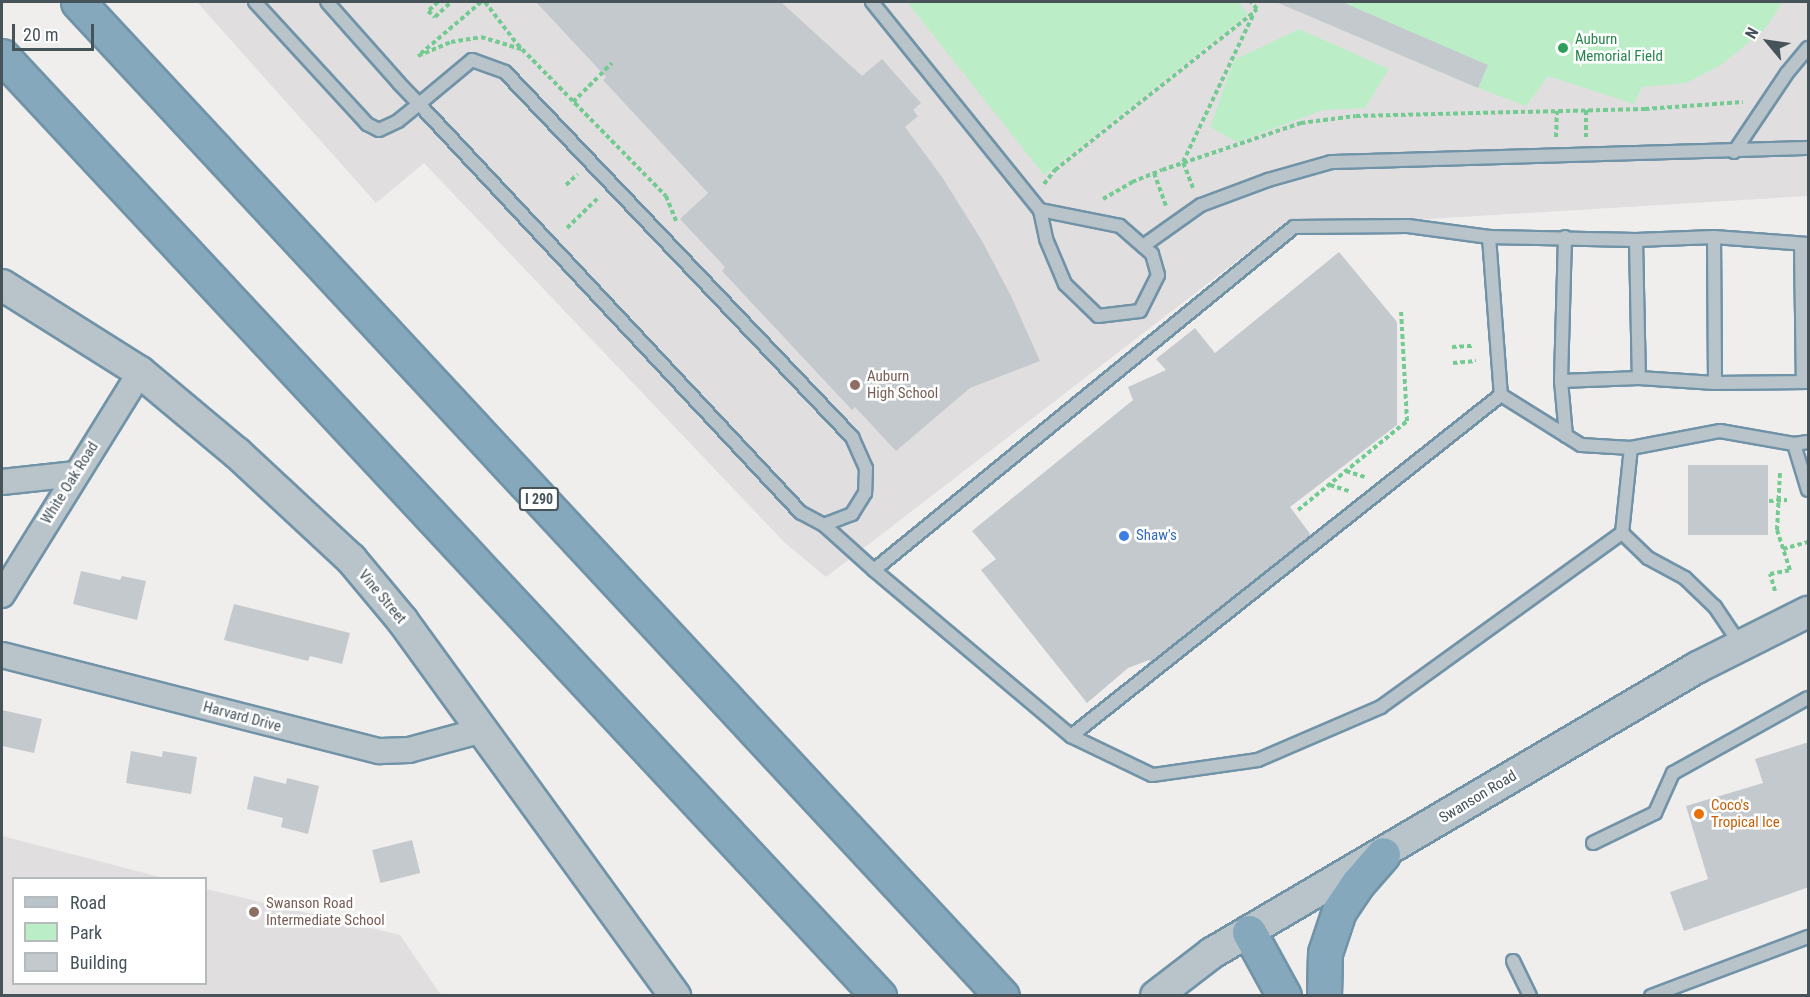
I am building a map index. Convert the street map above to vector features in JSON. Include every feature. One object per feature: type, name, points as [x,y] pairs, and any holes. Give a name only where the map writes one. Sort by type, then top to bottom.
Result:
[{"type":"highway","name":"I 290","points":[[78,2],[1002,996]]},
{"type":"highway","points":[[2,56],[879,996]]},
{"type":"highway","points":[[1324,996],[1325,953],[1339,912],[1383,854]]},
{"type":"highway","points":[[1249,932],[1284,996]]},
{"type":"street","name":"Vine Street","points":[[2,285],[140,372],[253,466],[351,559],[402,620],[675,996]]},
{"type":"street","name":"White Oak Road","points":[[2,595],[140,372]]},
{"type":"street","points":[[2,482],[76,474]]},
{"type":"street","name":"Swanson Road","points":[[1156,996],[1212,953],[1740,644],[1809,612]]},
{"type":"street","name":"Harvard Drive","points":[[2,654],[380,751],[409,750],[483,730]]},
{"type":"lane","points":[[255,2],[367,124],[379,130],[398,121],[472,60],[505,72],[852,437],[867,468],[865,493],[852,514],[824,525]]},
{"type":"lane","points":[[327,2],[418,104],[801,513],[824,525],[1071,736],[1152,775],[1258,760],[1381,707],[1622,533],[1631,448]]},
{"type":"lane","points":[[872,2],[1040,210],[1046,239],[1065,284],[1098,316],[1140,311],[1158,275],[1152,254],[1120,226],[1040,210]]},
{"type":"lane","points":[[1734,152],[1787,73],[1809,48]]},
{"type":"lane","points":[[1143,246],[1201,205],[1268,180],[1331,162],[1734,152],[1809,148]]},
{"type":"lane","points":[[874,570],[1294,227],[1408,226],[1489,237],[1636,240],[1714,237],[1805,244],[1806,382],[1715,383],[1639,378],[1561,381]]},
{"type":"lane","points":[[1489,237],[1501,395]]},
{"type":"lane","points":[[1565,237],[1561,381],[1566,436]]},
{"type":"lane","points":[[1714,237],[1715,383]]},
{"type":"lane","points":[[1636,240],[1639,378]]},
{"type":"lane","points":[[1501,395],[1581,445],[1631,448],[1720,431],[1794,444],[1809,442]]},
{"type":"lane","points":[[1071,736],[1501,395]]},
{"type":"lane","points":[[1794,444],[1809,490]]},
{"type":"lane","points":[[1622,533],[1648,558],[1685,578],[1715,608],[1740,644]]},
{"type":"lane","points":[[1593,843],[1655,813],[1673,773],[1809,698]]},
{"type":"lane","points":[[1651,996],[1809,937]]},
{"type":"lane","points":[[1513,962],[1530,996]]},
{"type":"path","points":[[438,2],[428,10],[435,16],[451,2]]},
{"type":"path","points":[[524,50],[481,36],[451,42],[418,56],[483,2],[573,102],[666,196],[675,220],[682,228]]},
{"type":"path","points":[[1201,205],[1183,162],[1257,9],[1251,2]]},
{"type":"path","points":[[1044,184],[1055,170],[1254,12]]},
{"type":"path","points":[[573,102],[612,63]]},
{"type":"path","points":[[1103,199],[1154,173],[1301,123],[1356,116],[1645,109],[1743,102]]},
{"type":"path","points":[[1154,173],[1173,225]]},
{"type":"path","points":[[567,228],[588,207]]},
{"type":"path","points":[[1298,510],[1407,421],[1401,310]]},
{"type":"path","points":[[1452,347],[1474,346]]},
{"type":"path","points":[[1453,363],[1476,362]]},
{"type":"path","points":[[1775,591],[1770,574],[1790,570],[1777,530],[1781,468]]},
{"type":"path","points":[[1769,501],[1787,500]]},
{"type":"path","points":[[1783,549],[1809,542]]},
{"type":"shaded area","name":"Auburn High School","points":[[197,2],[1808,2],[1808,196],[1280,228],[826,577],[784,542],[424,163],[376,203]]},
{"type":"shaded area","name":"Swanson Road Intermediate School","points":[[2,836],[160,877],[12,877],[12,985],[207,985],[207,889],[400,935],[441,995],[2,995]]},
{"type":"green space","points":[[907,2],[1238,2],[1248,14],[1044,175]]},
{"type":"green space","name":"Auburn Memorial Field","points":[[1277,2],[1783,2],[1764,30],[1721,65],[1686,83],[1642,87],[1634,104],[1548,76],[1526,106],[1478,88]]},
{"type":"green space","points":[[1299,29],[1389,69],[1365,108],[1323,110],[1237,142],[1210,127],[1234,60]]},
{"type":"building","points":[[536,2],[781,2],[862,76],[882,59],[921,103],[913,110],[918,116],[905,127],[942,177],[982,241],[1011,296],[1040,361],[970,388],[896,451],[855,407],[852,410],[722,271],[725,267],[680,219],[708,193],[603,80],[606,77]]},
{"type":"building","points":[[1276,2],[1342,2],[1488,65],[1478,88]]},
{"type":"building","points":[[1339,252],[1397,322],[1397,425],[1290,507],[1311,535],[1151,662],[1149,660],[1128,668],[1087,703],[981,570],[996,559],[972,531],[1133,400],[1128,387],[1166,370],[1156,359],[1195,328],[1215,353]]},
{"type":"building","points":[[1688,465],[1768,465],[1768,535],[1688,535]]},
{"type":"building","points":[[81,571],[120,580],[122,576],[146,581],[137,620],[73,604]]},
{"type":"building","points":[[234,604],[350,633],[342,664],[310,656],[308,661],[224,640]]},
{"type":"building","points":[[2,710],[42,719],[34,753],[2,746]]},
{"type":"building","points":[[1809,742],[1809,887],[1684,931],[1670,892],[1708,879],[1686,806],[1763,783],[1755,759]]},
{"type":"building","points":[[131,751],[162,757],[163,751],[197,757],[191,794],[126,783]]},
{"type":"building","points":[[254,776],[286,784],[287,778],[319,786],[308,834],[281,827],[283,818],[247,809]]},
{"type":"building","points":[[412,840],[420,873],[380,883],[372,850]]},
{"type":"place","name":"Auburn Memorial Field","points":[[1563,48]]},
{"type":"place","name":"Auburn High School","points":[[855,385]]},
{"type":"place","name":"Shaw's","points":[[1124,536]]},
{"type":"place","name":"Coco's Tropical Ice","points":[[1699,814]]},
{"type":"place","name":"Swanson Road Intermediate School","points":[[254,912]]}]
